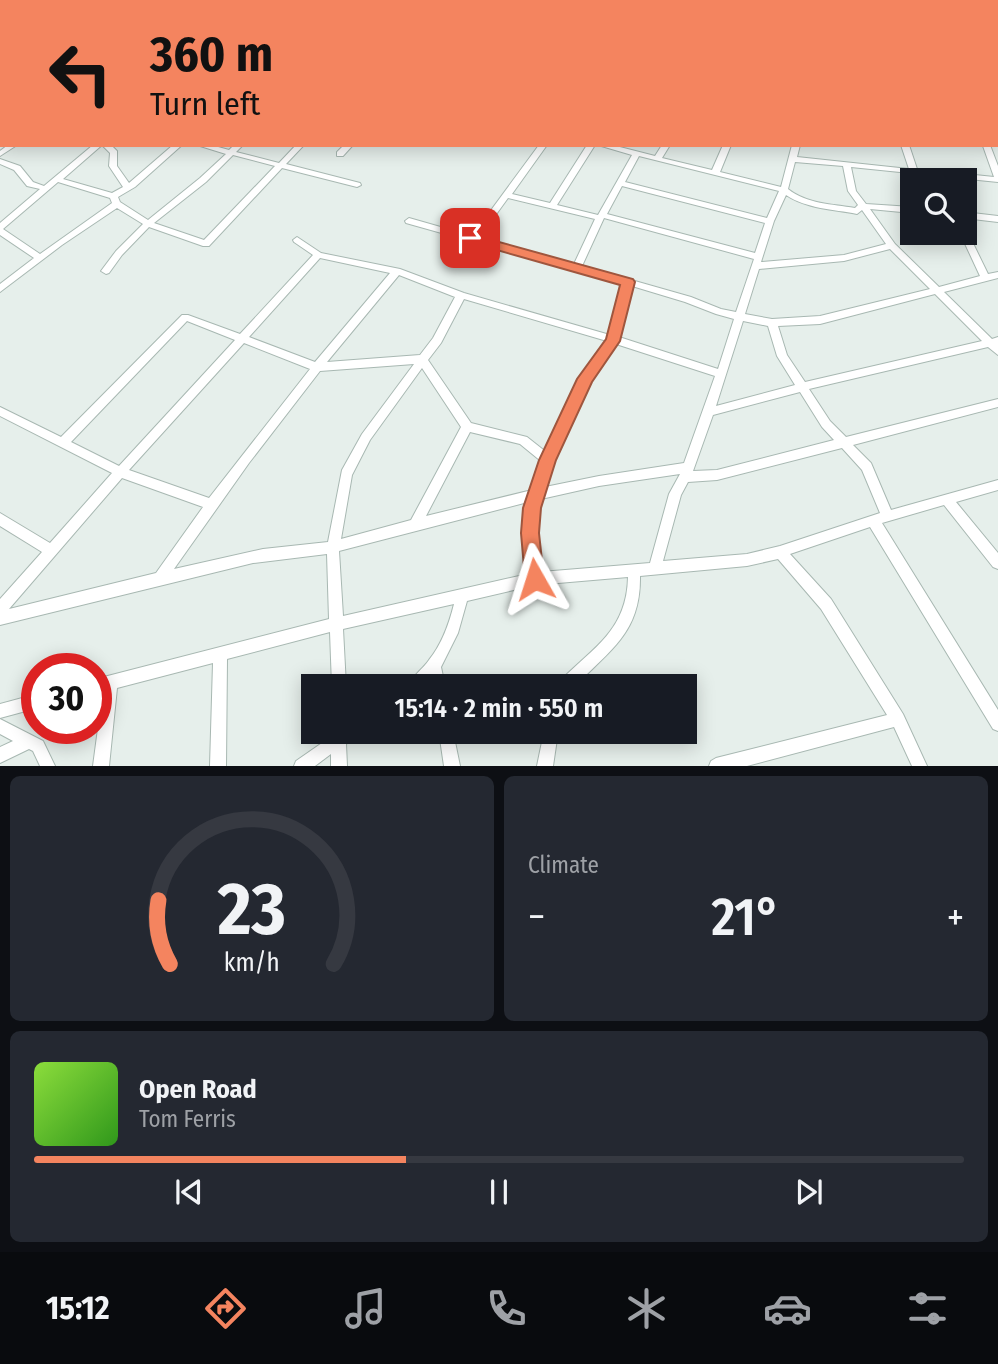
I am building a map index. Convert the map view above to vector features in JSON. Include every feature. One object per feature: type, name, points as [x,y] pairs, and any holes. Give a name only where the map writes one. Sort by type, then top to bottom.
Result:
[{"type":"street","points":[[40,258],[0,229],[96,147]]},
{"type":"street","points":[[108,147],[114,153],[113,166],[128,187]]},
{"type":"street","points":[[0,289],[115,200],[176,147]]},
{"type":"street","points":[[208,147],[356,185]]},
{"type":"street","points":[[106,271],[119,253],[148,224],[203,180],[237,147]]},
{"type":"street","points":[[59,180],[115,200],[148,224],[206,244],[298,147]]},
{"type":"street","points":[[340,154],[347,147]]},
{"type":"street","points":[[474,239],[542,147]]},
{"type":"street","points":[[553,205],[590,147]]},
{"type":"street","points":[[612,147],[784,190],[791,197],[820,204],[857,211],[861,206]]},
{"type":"street","points":[[658,158],[665,147]]},
{"type":"street","points":[[715,173],[726,147]]},
{"type":"street","points":[[655,569],[675,494],[687,472],[709,412],[770,221],[784,190],[796,147]]},
{"type":"street","points":[[906,147],[913,168]]},
{"type":"street","points":[[977,177],[998,179],[986,147]]},
{"type":"street","points":[[577,268],[601,217],[637,153]]},
{"type":"street","points":[[793,159],[900,171]]},
{"type":"street","points":[[0,161],[17,168],[30,184],[47,189]]},
{"type":"street","points":[[846,165],[852,191],[892,246],[996,345]]},
{"type":"street","points":[[620,183],[770,221]]},
{"type":"street","points":[[508,195],[601,217],[757,262],[844,258],[892,246]]},
{"type":"street","points":[[861,206],[900,209]]},
{"type":"street","points":[[977,217],[998,219]]},
{"type":"street","points":[[409,221],[688,299],[719,312],[772,323],[820,320],[998,275]]},
{"type":"street","points":[[297,240],[318,255],[397,271],[461,295],[721,374]]},
{"type":"street","points":[[970,245],[985,278]]},
{"type":"street","points":[[0,609],[120,472],[318,255]]},
{"type":"street","points":[[160,579],[210,504],[317,367],[397,271]]},
{"type":"street","points":[[535,579],[530,533],[532,508],[548,460],[585,379],[613,341],[628,282]]},
{"type":"street","points":[[338,674],[333,547],[346,474],[366,437],[437,340],[461,295]]},
{"type":"street","points":[[62,443],[185,317],[317,367],[422,359]]},
{"type":"street","points":[[772,323],[782,356],[802,389],[842,443],[867,467],[887,516]]},
{"type":"street","points":[[709,412],[832,379],[996,345]]},
{"type":"street","points":[[422,359],[467,426],[523,440],[548,460]]},
{"type":"street","points":[[0,618],[257,556],[333,547],[416,523],[615,477],[687,472],[717,475],[998,403]]},
{"type":"street","points":[[0,411],[120,472],[210,504]]},
{"type":"street","points":[[416,523],[467,426]]},
{"type":"street","points":[[112,682],[336,624],[535,579],[714,565],[780,552],[873,520],[998,485]]},
{"type":"street","points":[[946,499],[998,563]]},
{"type":"street","points":[[0,519],[50,550]]},
{"type":"street","points":[[873,520],[998,724]]},
{"type":"street","points":[[780,552],[826,604],[898,719],[920,765]]},
{"type":"street","points":[[577,674],[619,634],[632,610],[636,594],[634,571]]},
{"type":"street","points":[[429,674],[435,669],[449,640],[462,595]]},
{"type":"street","points":[[218,765],[220,654]]},
{"type":"street","points":[[435,669],[436,674]]},
{"type":"street","points":[[0,711],[21,705]]},
{"type":"street","points":[[716,765],[898,719]]},
{"type":"street","points":[[0,726],[21,737]]},
{"type":"street","points":[[0,755],[23,744]]},
{"type":"street","points":[[34,744],[48,765]]},
{"type":"street","points":[[101,765],[102,744]]},
{"type":"street","points":[[301,765],[329,744]]},
{"type":"street","points":[[339,765],[342,744]]},
{"type":"street","points":[[448,744],[452,765]]},
{"type":"street","points":[[545,765],[549,744]]},
{"type":"route","points":[[470,238],[628,282],[613,341],[585,379],[548,460],[532,508],[530,533],[535,579]]}]
